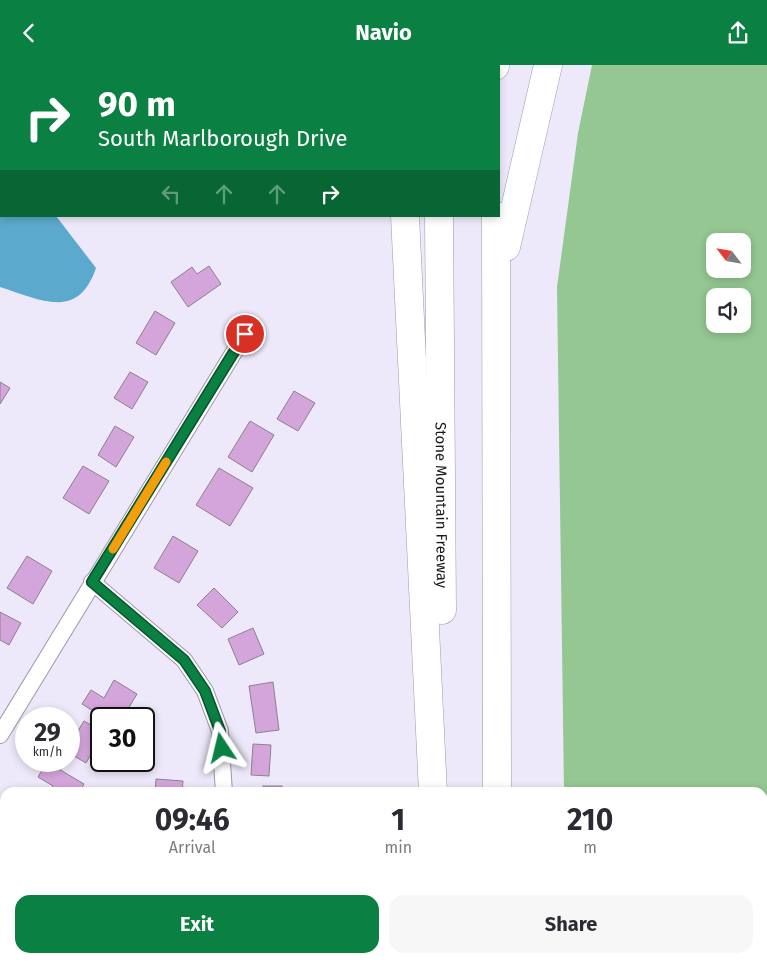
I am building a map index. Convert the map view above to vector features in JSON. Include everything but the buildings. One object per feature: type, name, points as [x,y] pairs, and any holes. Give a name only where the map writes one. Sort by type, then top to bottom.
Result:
[{"type":"highway","points":[[496,290],[548,65]]},
{"type":"highway","points":[[405,217],[434,787]]},
{"type":"highway","name":"Stone Mountain Freeway","points":[[439,217],[444,787]]},
{"type":"highway","points":[[496,217],[497,787]]},
{"type":"street","points":[[0,735],[245,334]]},
{"type":"street","points":[[92,582],[184,660],[205,691],[220,731],[224,787]]},
{"type":"green space","points":[[592,65],[767,65],[767,787],[564,787],[557,287],[578,133]]},
{"type":"water","points":[[0,217],[57,217],[96,268],[88,285],[79,295],[69,301],[44,301],[0,287]]},
{"type":"slow traffic","points":[[113,549],[166,462]]},
{"type":"route","points":[[222,748],[220,731],[205,691],[184,660],[92,582],[245,334]]}]
